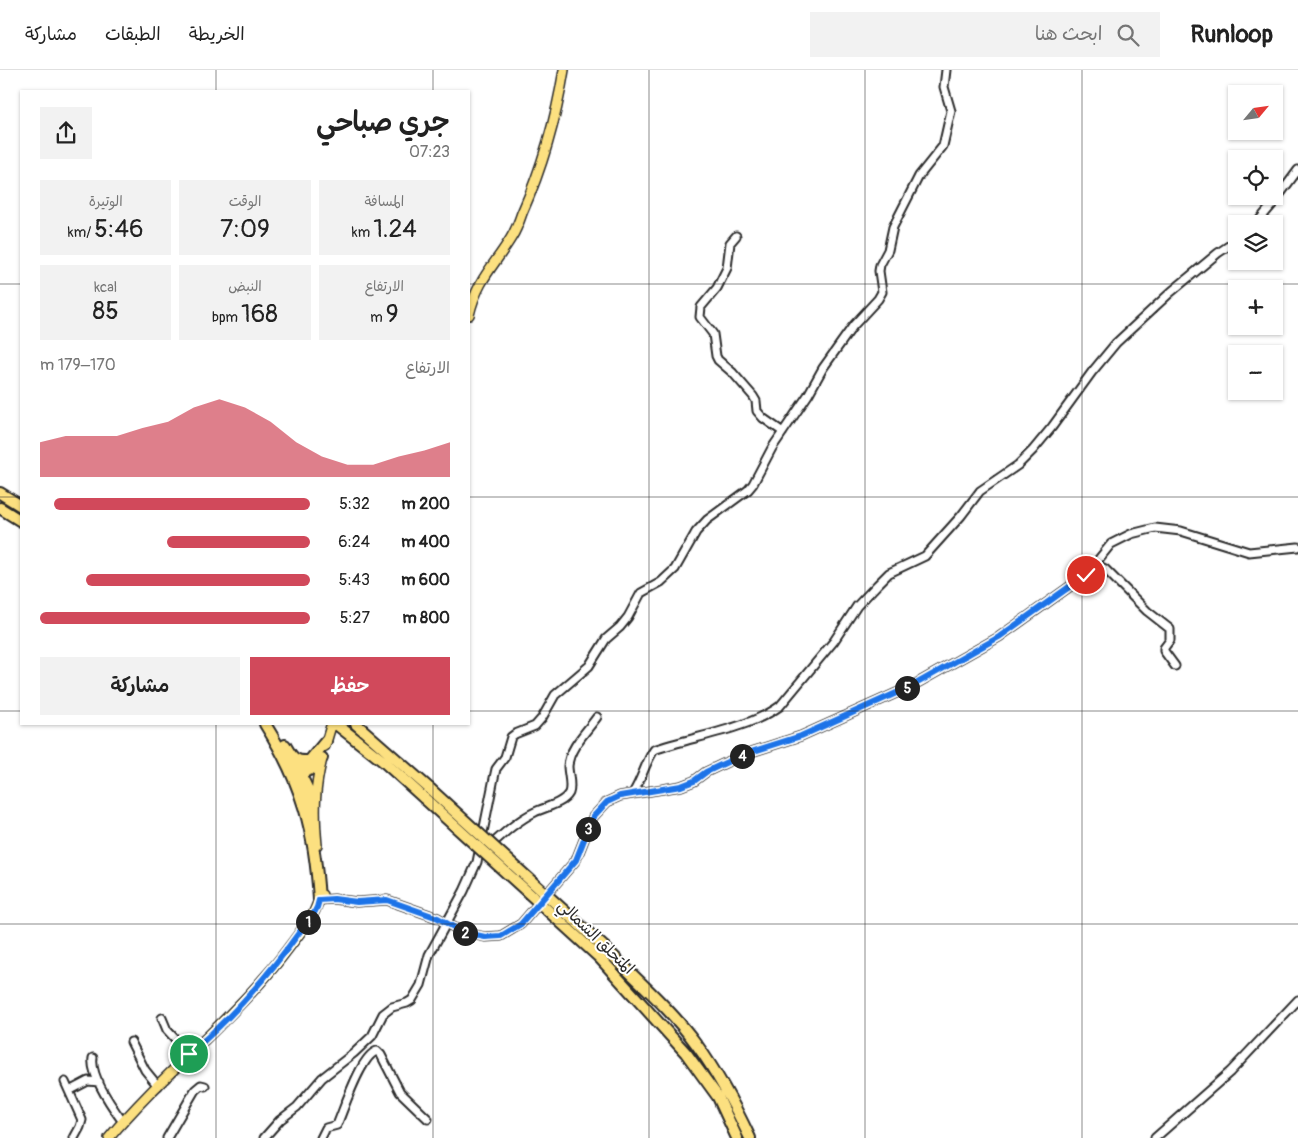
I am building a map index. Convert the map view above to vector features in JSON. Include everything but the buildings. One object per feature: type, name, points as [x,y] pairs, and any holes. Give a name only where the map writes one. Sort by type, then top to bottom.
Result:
[{"type":"highway","points":[[0,493],[20,505]]},
{"type":"highway","points":[[0,508],[20,520]]},
{"type":"highway","points":[[266,725],[297,777],[309,792],[314,814]]},
{"type":"highway","points":[[273,725],[291,755],[306,810],[319,900]]},
{"type":"highway","name":"المتحلق الشمالي","points":[[333,725],[427,793]]},
{"type":"highway","name":"المتحلق الشمالي","points":[[357,725],[427,793],[662,1005],[697,1044],[732,1100],[750,1138]]},
{"type":"highway","points":[[297,777],[326,741]]},
{"type":"highway","points":[[291,755],[300,762],[309,761]]},
{"type":"highway","points":[[297,777],[310,772],[322,758]]},
{"type":"highway","name":"المتحلق الشمالي","points":[[602,952],[686,1053],[718,1097],[737,1138]]},
{"type":"main road","points":[[470,311],[483,278],[511,238],[528,199],[542,161],[564,70]]},
{"type":"main road","points":[[110,1138],[123,1122],[266,977],[310,919],[323,894],[314,814],[316,782],[326,741],[333,725]]},
{"type":"street","points":[[264,1138],[280,1120],[298,1107],[322,1078],[372,1036],[383,1014],[392,1007],[412,1000],[421,985],[429,955],[464,892],[478,857],[496,769],[505,757],[511,737],[535,726],[542,718],[555,695],[588,666],[606,639],[620,627],[642,593],[661,582],[671,573],[696,532],[706,520],[753,484],[772,448],[808,395],[818,376],[845,336],[872,307],[882,292],[880,265],[888,250],[893,226],[919,176],[943,146],[951,111],[944,87],[946,70]]},
{"type":"street","points":[[1264,215],[1298,170]]},
{"type":"street","points":[[736,236],[730,242],[728,268],[717,288],[701,307],[700,317],[713,334],[718,360],[753,396],[756,401],[757,411],[763,418],[783,432]]},
{"type":"street","points":[[634,793],[641,780],[648,758],[654,750],[731,728],[769,713],[780,706],[834,641],[857,606],[877,585],[889,573],[925,556],[961,516],[980,491],[1018,464],[1033,450],[1092,372],[1116,344],[1170,292],[1228,246]]},
{"type":"street","points":[[319,900],[334,899],[357,902],[387,900],[438,918],[462,932],[485,937],[501,936],[514,929],[544,898],[576,860],[589,825],[607,802],[620,796],[660,791],[688,784],[706,772],[725,763],[748,753],[801,736],[912,686],[999,637],[1086,575],[1111,544],[1131,534],[1155,528],[1191,533],[1249,552],[1298,547]]},
{"type":"street","points":[[1095,564],[1105,569],[1147,612],[1170,629],[1170,640],[1164,651],[1175,666]]},
{"type":"street","points":[[478,857],[521,820],[553,805],[569,793],[568,765],[571,752],[597,717]]},
{"type":"street","points":[[1155,1138],[1230,1072],[1298,1000]]},
{"type":"street","points":[[162,1018],[167,1030],[189,1054]]},
{"type":"street","points":[[131,1042],[144,1070],[158,1086]]},
{"type":"street","points":[[320,1138],[326,1128],[337,1125],[363,1062],[374,1051],[381,1055],[402,1095],[428,1120]]},
{"type":"street","points":[[93,1058],[92,1066],[108,1102],[123,1122]]},
{"type":"street","points":[[69,1091],[88,1081],[99,1082]]},
{"type":"street","points":[[65,1082],[82,1120],[74,1138]]},
{"type":"street","points":[[167,1138],[195,1090],[201,1085],[205,1086]]},
{"type":"route","points":[[189,1054],[266,977],[310,919],[319,900],[334,899],[357,902],[387,900],[438,918],[471,935],[485,937],[501,936],[521,924],[576,860],[593,817],[607,802],[620,796],[660,791],[681,786],[694,781],[706,772],[748,753],[801,736],[912,686],[999,637],[1086,575]]}]
